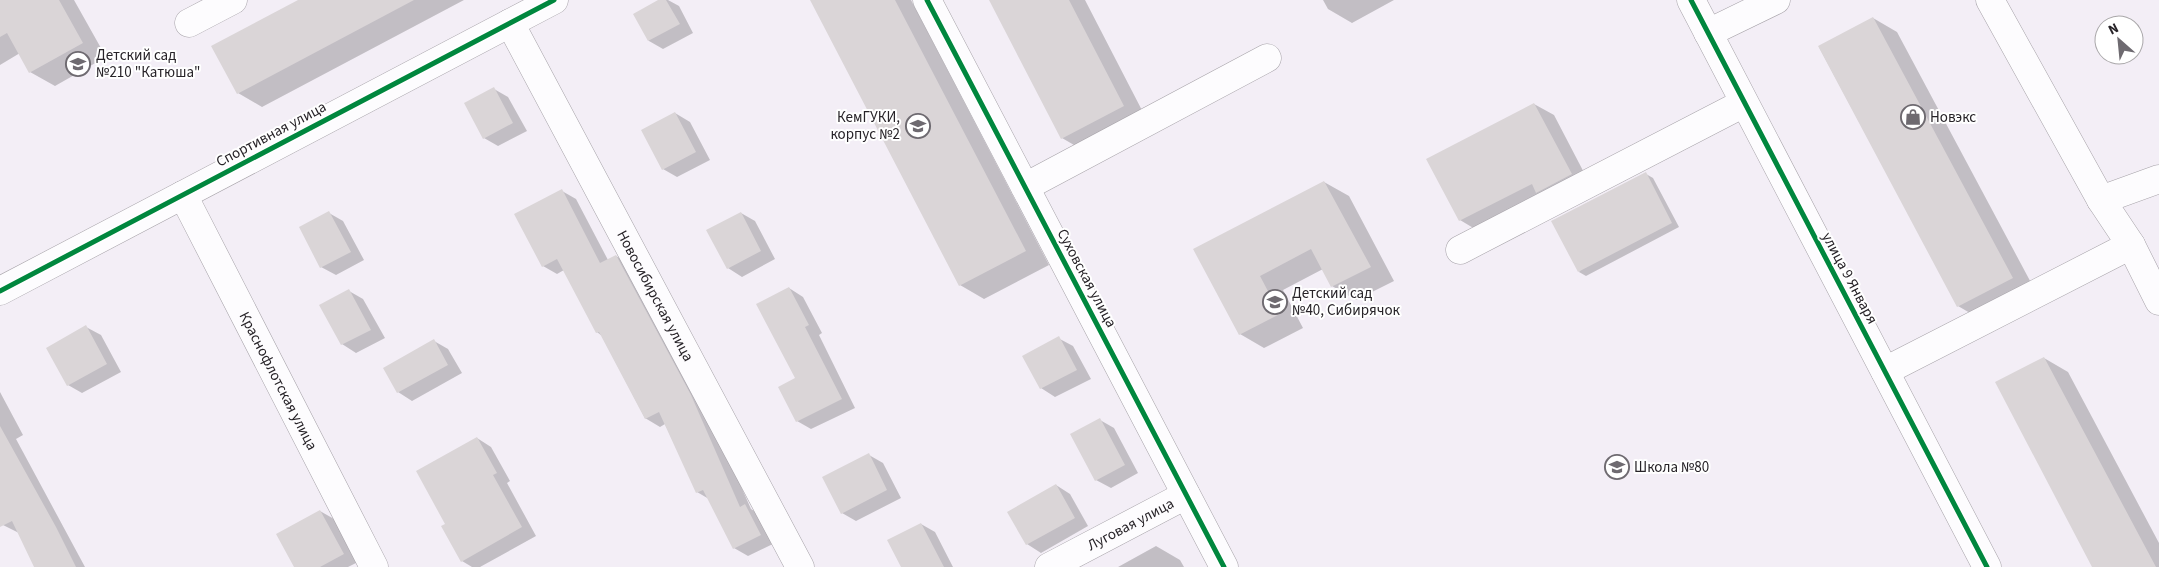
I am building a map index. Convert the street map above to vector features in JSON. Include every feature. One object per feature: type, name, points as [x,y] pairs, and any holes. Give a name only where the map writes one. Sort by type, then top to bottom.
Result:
[{"type":"street","points":[[189,24],[233,0]]},
{"type":"street","name":"Спортивная улица","points":[[0,291],[554,0]]},
{"type":"street","name":"Суховская улица","points":[[927,0],[1224,567]]},
{"type":"street","name":"улица 9 Января","points":[[1691,0],[1987,567]]},
{"type":"street","points":[[1708,34],[1776,0]]},
{"type":"street","points":[[1990,0],[2101,200],[2131,245],[2159,301]]},
{"type":"street","name":"Новосибирская улица","points":[[510,23],[800,567]]},
{"type":"street","points":[[1025,187],[1267,58]]},
{"type":"street","points":[[1460,250],[1744,103]]},
{"type":"street","points":[[2101,200],[2159,179]]},
{"type":"street","name":"Краснофлотская улица","points":[[183,195],[374,567]]},
{"type":"street","points":[[1885,371],[2131,245]]},
{"type":"street","name":"Луговая улица","points":[[1049,567],[1186,494]]},
{"type":"building","points":[[0,0],[59,0],[83,43],[29,73],[7,33],[0,37]]},
{"type":"building","points":[[298,0],[414,0],[237,94],[211,46]]},
{"type":"building","points":[[658,0],[666,0],[680,24],[648,41],[633,14]]},
{"type":"building","name":"КемГУКИ, корпус №2","points":[[810,0],[895,0],[1026,251],[959,286]]},
{"type":"building","points":[[989,0],[1069,0],[1124,106],[1061,139]]},
{"type":"building","points":[[1873,17],[2013,278],[1957,307],[1818,46]]},
{"type":"building","points":[[494,87],[513,123],[483,139],[464,103]]},
{"type":"building","points":[[1534,103],[1572,174],[1536,193],[1532,184],[1459,221],[1426,159]]},
{"type":"building","points":[[675,112],[696,152],[662,170],[641,130]]},
{"type":"building","points":[[1646,172],[1672,223],[1578,272],[1551,221]]},
{"type":"building","points":[[1324,181],[1371,267],[1331,287],[1311,249],[1260,276],[1280,314],[1239,335],[1193,249]]},
{"type":"building","points":[[562,189],[600,263],[616,255],[691,395],[740,507],[745,504],[761,535],[733,549],[703,490],[696,493],[659,412],[645,419],[599,332],[596,333],[557,259],[542,267],[514,214]]},
{"type":"building","points":[[329,211],[351,252],[320,268],[299,227]]},
{"type":"building","points":[[741,212],[761,251],[727,269],[706,230]]},
{"type":"building","points":[[789,287],[809,325],[805,327],[842,399],[796,422],[778,387],[795,378],[756,304]]},
{"type":"building","points":[[349,289],[371,330],[341,345],[319,305]]},
{"type":"building","points":[[86,325],[107,364],[67,386],[46,348]]},
{"type":"building","points":[[1059,336],[1077,370],[1040,389],[1022,356]]},
{"type":"building","points":[[434,339],[448,365],[397,393],[383,368]]},
{"type":"building","points":[[2044,357],[2156,567],[2092,567],[1995,382]]},
{"type":"building","points":[[1100,418],[1125,465],[1095,481],[1070,434]]},
{"type":"building","points":[[0,426],[76,567],[34,567],[12,521],[0,527]]},
{"type":"building","points":[[477,437],[497,473],[493,475],[522,527],[461,562],[441,526],[445,524],[416,471]]},
{"type":"building","points":[[869,453],[887,490],[841,514],[822,477]]},
{"type":"building","points":[[1056,484],[1075,518],[1026,545],[1007,512]]},
{"type":"building","points":[[320,510],[344,554],[320,567],[294,567],[276,534]]},
{"type":"building","points":[[921,523],[944,567],[901,567],[887,540]]},
{"type":"cycle path","points":[[0,291],[554,0]]},
{"type":"cycle path","points":[[927,0],[1224,567]]},
{"type":"cycle path","points":[[1691,0],[1987,567]]},
{"type":"place","name":"Детский сад №210 \"Катюша\"","points":[[78,64]]},
{"type":"place","name":"Новэкс","points":[[1913,117]]},
{"type":"place","name":"КемГУКИ, корпус №2","points":[[918,126]]},
{"type":"place","name":"Детский сад №40, Сибирячок","points":[[1275,302]]},
{"type":"place","name":"Школа №80","points":[[1617,467]]}]
